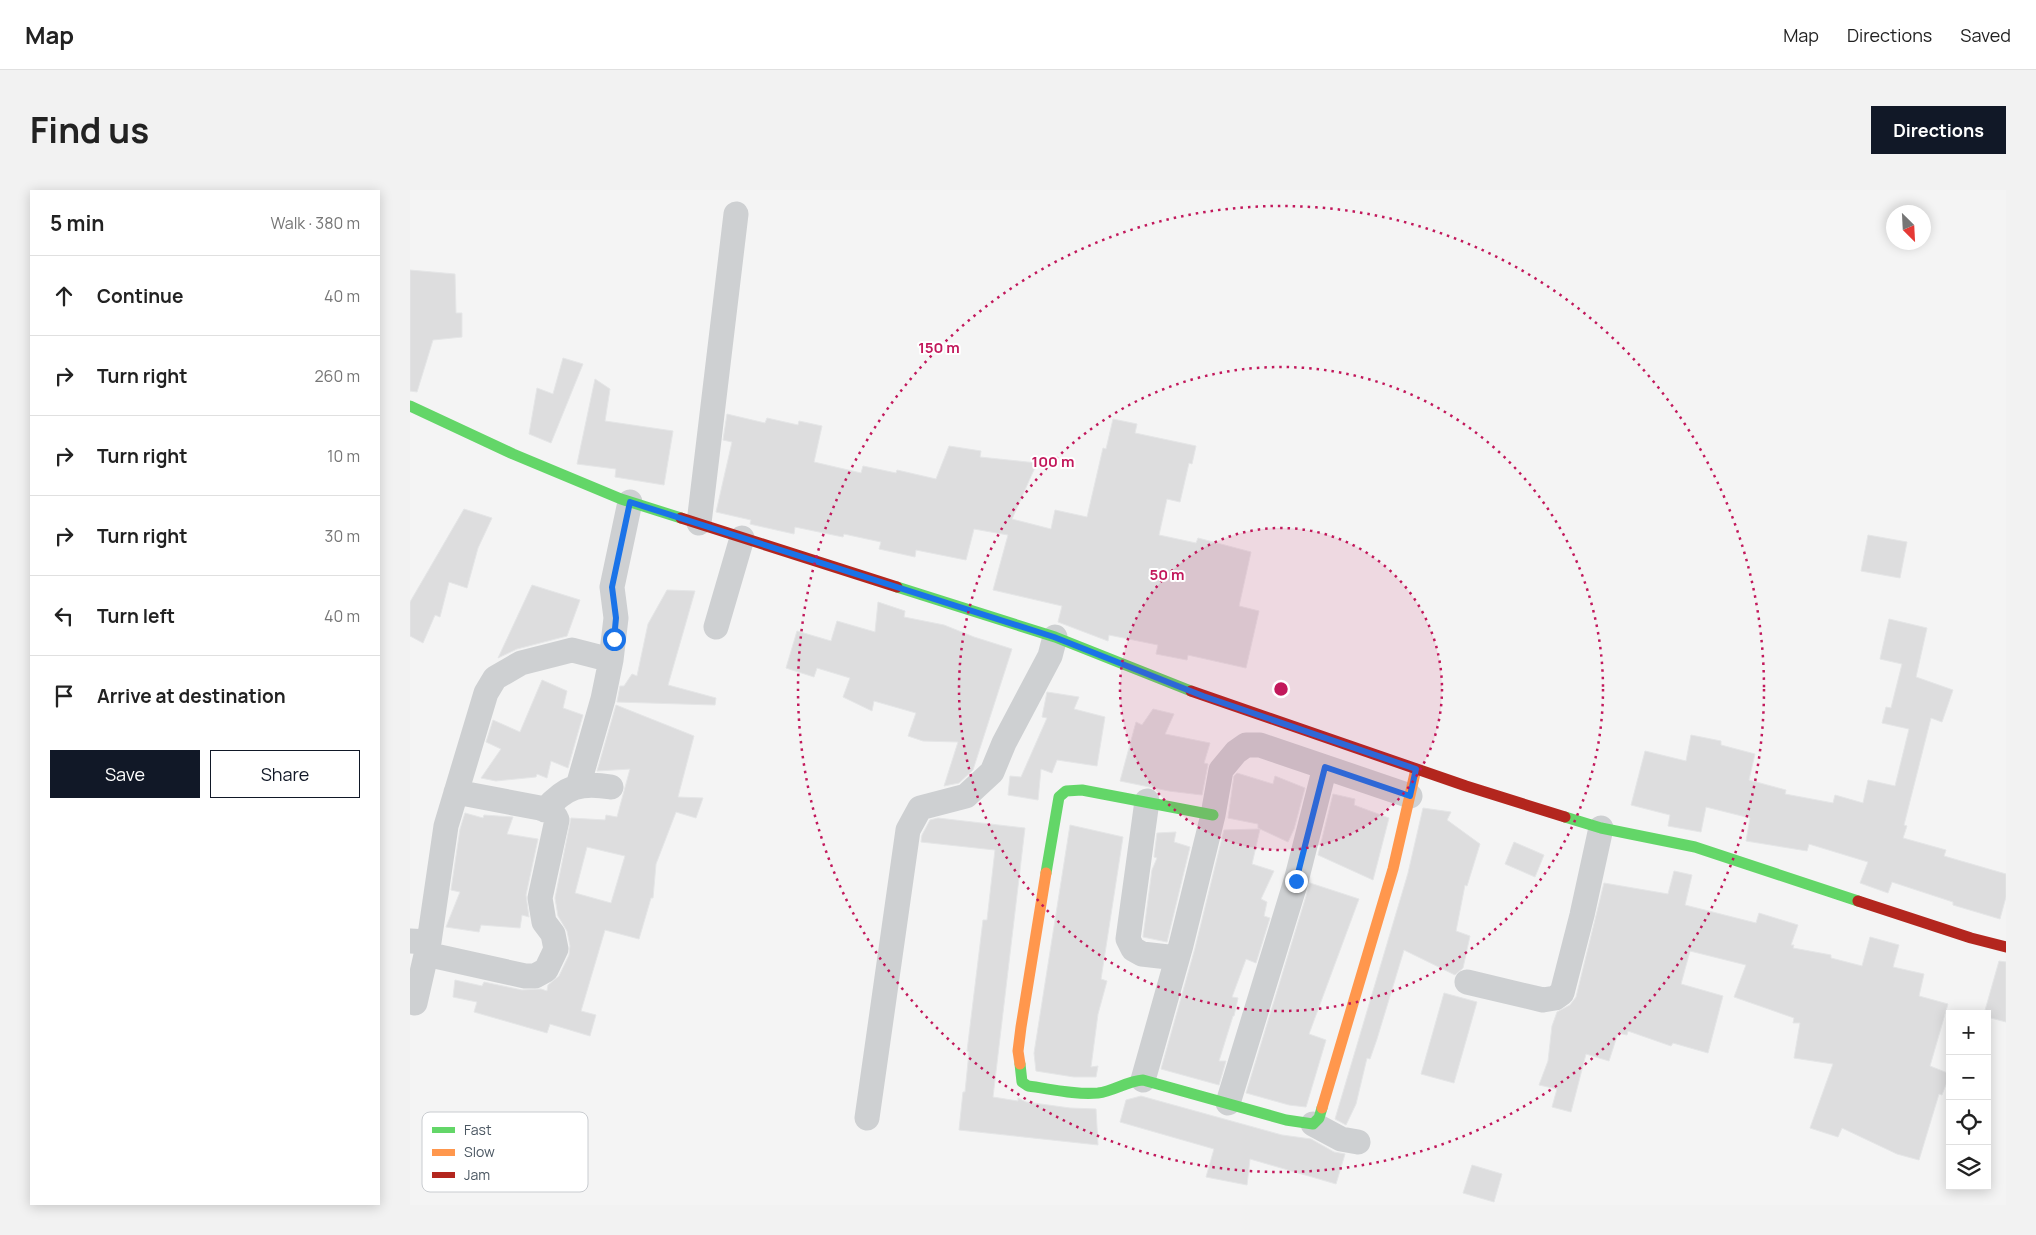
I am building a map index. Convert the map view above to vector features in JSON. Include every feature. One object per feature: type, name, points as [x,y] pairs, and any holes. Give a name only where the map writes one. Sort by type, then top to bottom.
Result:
[{"type":"street","points":[[699,524],[736,214]]},
{"type":"street","points":[[410,406],[512,454],[630,502],[1054,637],[1203,696],[1416,769],[1600,828],[1695,847],[1970,938],[2006,947]]},
{"type":"street","points":[[578,786],[611,660],[616,618],[612,587],[630,502]]},
{"type":"street","points":[[716,627],[742,538]]},
{"type":"street","points":[[867,1118],[908,830],[920,808],[966,796],[992,772],[1004,743],[1050,656],[1054,637]]},
{"type":"street","points":[[415,1003],[421,946],[446,826],[486,693],[495,678],[520,663],[572,650],[611,660]]},
{"type":"street","points":[[1143,1080],[1177,958],[1213,815],[1221,770],[1236,752],[1246,745],[1260,745],[1410,796]]},
{"type":"street","points":[[1228,1103],[1296,881],[1325,767]]},
{"type":"street","points":[[1314,1124],[1318,1118],[1393,869],[1416,769]]},
{"type":"street","points":[[545,810],[563,793],[578,786],[595,784],[611,787]]},
{"type":"street","points":[[1213,815],[1082,790],[1066,791],[1058,797],[1018,1051],[1020,1080],[1028,1086],[1100,1094],[1125,1083],[1143,1080],[1286,1120],[1314,1124],[1341,1139],[1358,1142]]},
{"type":"street","points":[[421,946],[525,976],[535,976],[546,970],[556,949],[554,937],[544,922],[540,898],[557,820],[554,813],[456,792]]},
{"type":"street","points":[[1146,801],[1128,939],[1133,949],[1142,954],[1177,958]]},
{"type":"street","points":[[1467,982],[1543,1000],[1555,998],[1562,993],[1580,925],[1600,828]]},
{"type":"building","points":[[410,270],[455,274],[456,313],[462,313],[462,337],[433,340],[417,392],[410,391]]},
{"type":"building","points":[[563,358],[583,364],[551,443],[529,434],[537,388],[553,394]]},
{"type":"building","points":[[595,379],[610,389],[605,421],[673,431],[664,485],[615,477],[616,469],[577,464]]},
{"type":"building","points":[[727,414],[765,423],[767,418],[798,425],[799,421],[822,426],[814,462],[861,473],[863,466],[896,473],[897,470],[936,479],[949,446],[981,451],[980,457],[1037,463],[1012,519],[1051,529],[1055,510],[1087,517],[1103,448],[1106,449],[1113,419],[1137,424],[1135,433],[1196,446],[1192,464],[1189,463],[1180,502],[1167,499],[1159,535],[1196,543],[1198,538],[1251,552],[1239,606],[1259,611],[1246,668],[1188,655],[1187,660],[1156,654],[1158,645],[1109,635],[1108,641],[1058,622],[1062,606],[993,590],[1008,535],[974,529],[966,560],[916,550],[915,557],[879,549],[881,542],[844,534],[843,537],[795,527],[794,534],[750,524],[751,520],[716,512],[732,442],[723,440]]},
{"type":"building","points":[[464,509],[492,518],[478,548],[467,588],[449,582],[440,617],[435,615],[423,643],[410,636],[410,602]]},
{"type":"building","points":[[1868,535],[1907,542],[1900,578],[1861,571]]},
{"type":"building","points":[[532,585],[580,600],[567,636],[517,649],[498,658]]},
{"type":"building","points":[[667,590],[695,591],[668,685],[716,698],[715,705],[617,702],[620,686],[624,686],[632,674],[637,676],[648,624]]},
{"type":"building","points":[[878,602],[905,611],[904,617],[944,625],[1012,649],[973,770],[959,783],[944,786],[958,742],[923,741],[908,736],[916,713],[874,701],[872,711],[843,697],[850,678],[817,668],[814,677],[786,668],[797,631],[831,641],[837,621],[875,632]]},
{"type":"building","points":[[1889,619],[1927,628],[1916,677],[1953,690],[1942,722],[1931,718],[1904,825],[1907,826],[1903,838],[1946,850],[1944,856],[2006,874],[2006,897],[2000,919],[1953,905],[1953,902],[1892,882],[1888,893],[1860,883],[1868,862],[1809,844],[1807,851],[1746,841],[1750,818],[1706,807],[1701,832],[1668,826],[1670,815],[1631,805],[1645,751],[1686,761],[1691,735],[1721,741],[1721,745],[1755,754],[1749,780],[1786,790],[1785,794],[1833,803],[1835,795],[1863,803],[1868,780],[1895,786],[1909,729],[1882,723],[1886,707],[1891,708],[1902,664],[1880,659]]},
{"type":"building","points":[[542,680],[567,691],[563,708],[583,715],[568,768],[551,761],[547,778],[537,774],[536,777],[496,781],[481,778],[501,749],[486,742],[493,720],[520,732]]},
{"type":"building","points":[[1047,692],[1079,697],[1074,709],[1105,717],[1097,766],[1057,760],[1052,773],[1041,769],[1038,800],[1008,795],[1010,776],[1021,777],[1047,718],[1042,717]]},
{"type":"building","points":[[616,705],[694,736],[678,797],[703,798],[696,818],[676,812],[656,864],[653,898],[651,898],[639,939],[605,930],[581,1011],[596,1015],[590,1036],[550,1024],[547,1033],[474,1012],[477,1002],[453,997],[455,980],[482,986],[484,982],[522,990],[541,989],[547,991],[548,985],[559,976],[569,955],[570,946],[567,931],[558,916],[555,898],[571,818],[605,820],[606,815],[617,817],[630,769],[597,771]],"holes":[[[587,847],[625,856],[611,903],[575,893]]]},
{"type":"building","points":[[1153,709],[1174,714],[1165,734],[1210,743],[1204,763],[1208,764],[1202,795],[1169,791],[1120,781],[1136,722],[1142,725]]},
{"type":"building","points":[[1237,773],[1273,784],[1275,776],[1305,788],[1294,829],[1288,842],[1258,828],[1258,824],[1228,818],[1234,776]]},
{"type":"building","points":[[1333,794],[1355,799],[1354,805],[1389,818],[1373,880],[1318,855]]},
{"type":"building","points":[[1423,808],[1451,812],[1447,820],[1480,844],[1467,886],[1465,885],[1456,931],[1470,936],[1463,968],[1455,975],[1404,950],[1377,1039],[1370,1059],[1367,1058],[1356,1104],[1346,1125],[1335,1119],[1408,873]]},
{"type":"building","points":[[465,813],[483,818],[484,815],[513,817],[507,834],[538,839],[526,895],[529,917],[522,915],[520,928],[481,925],[479,932],[446,927],[460,892],[451,890],[460,829]]},
{"type":"building","points":[[938,818],[1025,828],[993,1097],[1018,1101],[1018,1098],[1026,1102],[1070,1108],[1096,1109],[1098,1145],[959,1130],[963,1092],[965,1092],[969,1052],[967,1051],[983,920],[987,920],[995,850],[921,842],[922,835],[930,820]]},
{"type":"building","points":[[1070,825],[1123,837],[1101,979],[1107,981],[1098,1014],[1091,1067],[1098,1066],[1096,1077],[1074,1077],[1036,1071],[1034,1053]]},
{"type":"building","points":[[1260,829],[1252,864],[1274,871],[1261,899],[1267,902],[1264,916],[1270,918],[1256,963],[1246,959],[1232,997],[1238,998],[1219,1061],[1226,1061],[1219,1085],[1161,1069],[1195,948],[1224,830]]},
{"type":"building","points":[[1176,832],[1174,842],[1190,847],[1167,942],[1143,937],[1152,870],[1157,858],[1154,857],[1157,833]]},
{"type":"building","points":[[1514,842],[1544,855],[1535,877],[1505,864]]},
{"type":"building","points":[[1674,871],[1692,875],[1685,905],[1756,923],[1759,913],[1798,925],[1791,945],[1794,945],[1793,948],[1831,955],[1831,958],[1862,966],[1870,937],[1899,945],[1893,967],[1924,974],[1919,996],[1948,1004],[1930,1066],[1946,1072],[1946,1084],[1942,1095],[1939,1094],[1919,1160],[1897,1154],[1842,1128],[1838,1137],[1810,1128],[1833,1064],[1794,1058],[1800,1023],[1793,1023],[1794,1018],[1734,997],[1746,965],[1690,951],[1681,984],[1723,996],[1708,1053],[1673,1043],[1671,1046],[1628,1031],[1627,1035],[1618,1033],[1609,1061],[1586,1054],[1571,1112],[1552,1107],[1557,1089],[1539,1085],[1548,1061],[1552,1026],[1557,1012],[1570,1005],[1576,997],[1604,883],[1668,894]]},
{"type":"building","points":[[1310,883],[1359,899],[1309,1034],[1326,1040],[1306,1107],[1289,1105],[1246,1093]]},
{"type":"building","points":[[1999,961],[2006,962],[2006,1022],[1991,1018],[1991,1010],[1985,1010]]},
{"type":"building","points":[[1444,993],[1477,1002],[1454,1083],[1421,1074]]},
{"type":"building","points":[[1141,1096],[1282,1135],[1311,1139],[1334,1152],[1345,1154],[1336,1184],[1250,1159],[1247,1185],[1206,1177],[1214,1149],[1120,1122],[1126,1100]]},
{"type":"building","points":[[1472,1165],[1502,1174],[1494,1202],[1463,1193]]},
{"type":"traffic: fast","points":[[410,406],[513,454],[621,499],[681,518]]},
{"type":"traffic: fast","points":[[897,587],[1055,637],[1191,691]]},
{"type":"traffic: fast","points":[[1046,873],[1059,797],[1066,791],[1082,790],[1213,815]]},
{"type":"traffic: fast","points":[[1565,817],[1601,828],[1695,847],[1858,901]]},
{"type":"traffic: fast","points":[[1020,1064],[1022,1082],[1028,1086],[1081,1093],[1098,1093],[1143,1080],[1286,1120],[1313,1124],[1319,1118],[1322,1108]]},
{"type":"traffic: slow","points":[[1322,1108],[1393,869],[1416,769]]},
{"type":"traffic: slow","points":[[1020,1064],[1018,1051],[1021,1027],[1046,873]]},
{"type":"traffic: jam","points":[[681,518],[897,587]]},
{"type":"traffic: jam","points":[[1191,691],[1466,786],[1565,817]]},
{"type":"traffic: jam","points":[[1858,901],[1971,938],[2006,947]]},
{"type":"route","points":[[614,639],[616,618],[612,587],[630,502],[1054,637],[1203,696],[1416,769],[1410,796],[1325,767],[1296,881]]}]
